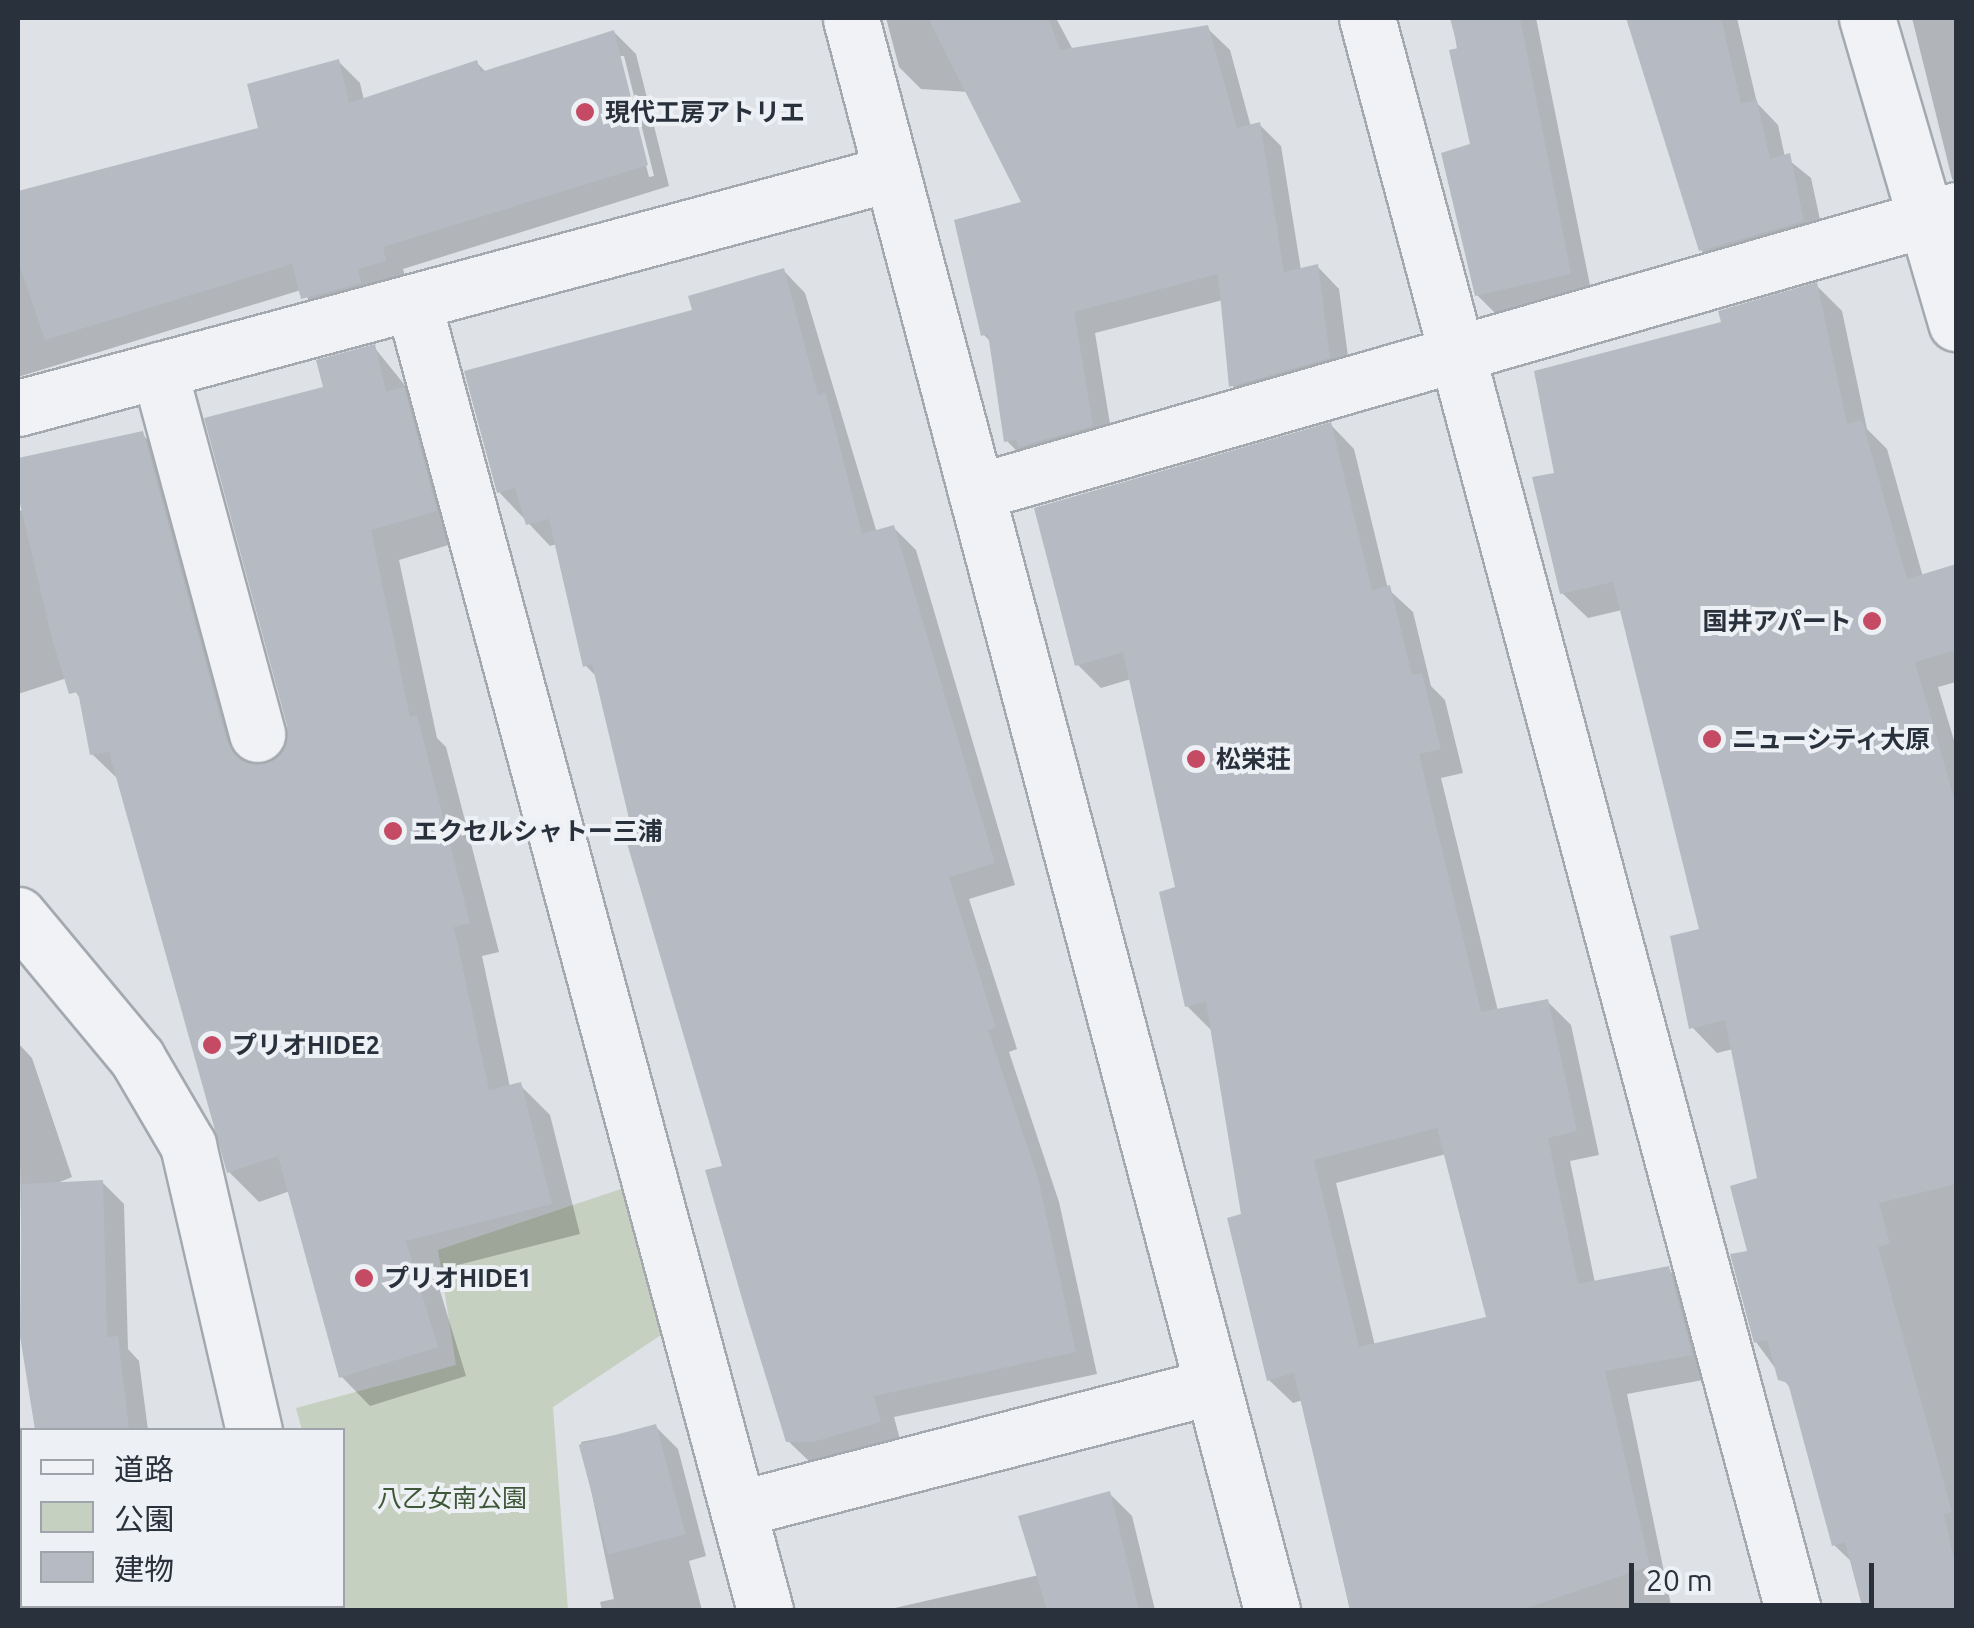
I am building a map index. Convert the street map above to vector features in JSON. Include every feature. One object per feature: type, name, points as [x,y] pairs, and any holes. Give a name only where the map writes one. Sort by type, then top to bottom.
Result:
[{"type":"street","points":[[1367,18],[1793,1610]]},
{"type":"street","points":[[1867,18],[1942,214],[1956,323]]},
{"type":"street","points":[[851,19],[1272,1610]]},
{"type":"street","points":[[18,408],[892,173]]},
{"type":"street","points":[[976,492],[1942,214]]},
{"type":"street","points":[[413,302],[765,1610]]},
{"type":"street","points":[[159,370],[257,734]]},
{"type":"street","points":[[18,915],[138,1058],[188,1146],[254,1428]]},
{"type":"street","points":[[738,1510],[1212,1386]]},
{"type":"green space","name":"八乙女南公園","points":[[624,1188],[673,1327],[553,1407],[568,1610],[345,1610],[345,1428],[301,1428],[296,1408],[456,1365],[438,1250]]},
{"type":"building","points":[[928,18],[1048,18],[1060,50],[1208,25],[1237,128],[1260,122],[1284,272],[1318,264],[1330,358],[1229,387],[1218,274],[1074,312],[1093,426],[1018,447],[1016,440],[1004,442],[988,334],[981,336],[954,220],[1021,202]]},
{"type":"building","points":[[1450,18],[1520,18],[1571,274],[1475,296],[1441,153],[1470,144],[1449,50],[1458,48]]},
{"type":"building","points":[[1626,18],[1721,18],[1741,103],[1757,100],[1770,159],[1790,153],[1804,221],[1699,251]]},
{"type":"building","points":[[614,30],[648,165],[383,247],[386,261],[358,269],[361,283],[301,299],[292,264],[45,340],[18,261],[18,191],[258,128],[247,84],[339,59],[349,103],[477,60],[481,72]]},
{"type":"building","points":[[784,268],[818,395],[826,393],[862,534],[894,525],[995,863],[949,877],[996,1028],[988,1030],[1038,1178],[1076,1352],[874,1396],[881,1422],[813,1442],[786,1442],[705,1170],[722,1166],[624,833],[632,831],[592,664],[583,667],[549,519],[526,525],[515,488],[497,493],[464,371],[692,310],[688,296]]},
{"type":"building","points":[[1817,282],[1847,424],[1862,420],[1907,579],[1956,564],[1956,650],[1915,662],[1956,805],[1956,1184],[1879,1203],[1890,1244],[1878,1247],[1952,1512],[1944,1514],[1956,1568],[1956,1610],[1863,1610],[1845,1542],[1832,1546],[1788,1383],[1778,1380],[1767,1340],[1754,1343],[1730,1254],[1747,1251],[1730,1186],[1757,1178],[1725,1020],[1689,1029],[1670,936],[1699,929],[1613,582],[1560,594],[1532,477],[1554,473],[1534,371],[1721,322],[1718,311]]},
{"type":"building","points":[[375,344],[386,392],[404,387],[437,511],[371,530],[410,717],[417,715],[470,923],[454,927],[489,1090],[521,1082],[552,1204],[406,1241],[438,1347],[339,1378],[278,1156],[227,1173],[109,752],[90,755],[78,692],[69,694],[52,639],[18,495],[18,458],[143,431],[227,742],[248,764],[266,764],[287,743],[287,726],[204,418],[323,387],[316,360]]},
{"type":"building","points":[[1331,422],[1372,590],[1390,585],[1412,675],[1422,673],[1441,749],[1419,754],[1481,1012],[1548,999],[1577,1131],[1548,1138],[1578,1284],[1669,1266],[1692,1355],[1605,1371],[1650,1566],[1521,1610],[1350,1610],[1294,1373],[1267,1381],[1227,1218],[1241,1214],[1206,1002],[1185,1007],[1159,892],[1175,887],[1123,652],[1075,666],[1034,508]],"holes":[[[1437,1128],[1486,1317],[1359,1347],[1314,1160]]]},
{"type":"building","points":[[103,1180],[107,1337],[118,1336],[129,1428],[35,1428],[20,1336],[22,1184]]},
{"type":"building","points":[[656,1424],[686,1534],[608,1555],[579,1445]]},
{"type":"building","points":[[1110,1491],[1139,1610],[1047,1610],[1018,1516]]},
{"type":"place","name":"現代工房アトリエ","points":[[585,112]]},
{"type":"place","name":"国井アパート","points":[[1872,621]]},
{"type":"place","name":"ニューシティ大原","points":[[1712,739]]},
{"type":"place","name":"松栄荘","points":[[1196,759]]},
{"type":"place","name":"エクセルシャトー三浦","points":[[393,831]]},
{"type":"place","name":"プリオHIDE2","points":[[212,1045]]},
{"type":"place","name":"プリオHIDE1","points":[[364,1278]]}]
